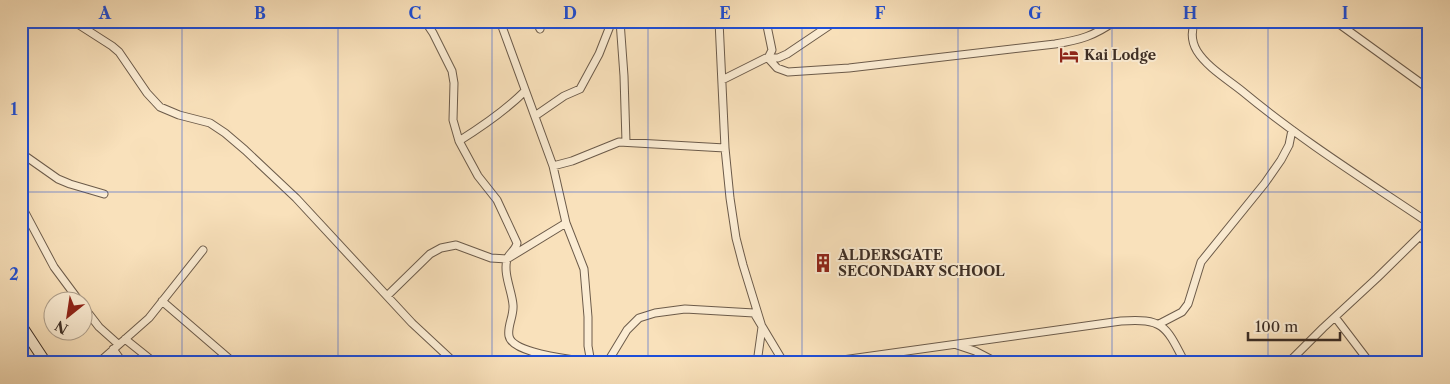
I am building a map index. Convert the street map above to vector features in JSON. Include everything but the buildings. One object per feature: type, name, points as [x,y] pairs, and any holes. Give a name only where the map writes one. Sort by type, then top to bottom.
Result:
[{"type":"street","points":[[73,21],[119,52],[147,93],[160,108],[210,123],[238,144],[296,198],[387,296],[455,363]]},
{"type":"street","points":[[425,21],[452,72],[454,83],[453,120],[459,141],[468,160],[497,200],[508,221],[517,245],[507,259],[507,277],[514,310],[508,334],[511,342],[533,352],[590,363],[584,269],[566,222],[553,166],[500,21]]},
{"type":"street","points":[[536,21],[540,29]]},
{"type":"street","points":[[535,116],[564,96],[580,89],[603,47],[612,21]]},
{"type":"street","points":[[620,21],[626,142]]},
{"type":"street","points":[[719,21],[725,148],[730,198],[736,238],[762,327],[757,363]]},
{"type":"street","points":[[766,21],[772,50],[768,58]]},
{"type":"street","points":[[722,80],[761,59],[778,58],[787,54],[836,21]]},
{"type":"street","points":[[768,58],[777,68],[785,72],[849,68],[1055,44],[1083,39],[1115,21]]},
{"type":"street","points":[[1195,21],[1192,38],[1194,46],[1201,56],[1228,80],[1292,130],[1360,178],[1429,223]]},
{"type":"street","points":[[1334,21],[1429,89]]},
{"type":"street","points":[[459,141],[487,124],[525,91]]},
{"type":"street","points":[[1159,324],[1182,312],[1188,304],[1201,262],[1265,183],[1281,160],[1289,145],[1292,130]]},
{"type":"street","points":[[553,166],[572,161],[607,146],[626,142],[725,148]]},
{"type":"street","points":[[21,153],[58,179],[104,194]]},
{"type":"street","points":[[21,205],[54,267],[73,292]]},
{"type":"street","points":[[387,296],[430,254],[448,246],[456,246],[491,258],[507,259],[566,222]]},
{"type":"street","points":[[1288,363],[1429,227]]},
{"type":"street","points":[[1420,236],[1429,245]]},
{"type":"street","points":[[98,363],[149,318],[203,250]]},
{"type":"street","points":[[162,301],[234,363]]},
{"type":"street","points":[[607,363],[627,330],[639,318],[655,313],[685,309],[751,312],[756,316],[784,363]]},
{"type":"street","points":[[92,317],[116,346],[123,363]]},
{"type":"street","points":[[1335,317],[1370,363]]},
{"type":"street","points":[[821,363],[862,360],[954,344],[1121,321],[1143,320],[1159,324],[1172,338],[1185,363]]},
{"type":"street","points":[[21,325],[46,363]]},
{"type":"street","points":[[125,339],[154,363]]},
{"type":"street","points":[[954,344],[975,351],[998,363]]},
{"type":"place","name":"Kai Lodge","points":[[1069,55]]},
{"type":"place","name":"ALDERSGATE SECONDARY SCHOOL","points":[[823,263]]}]
